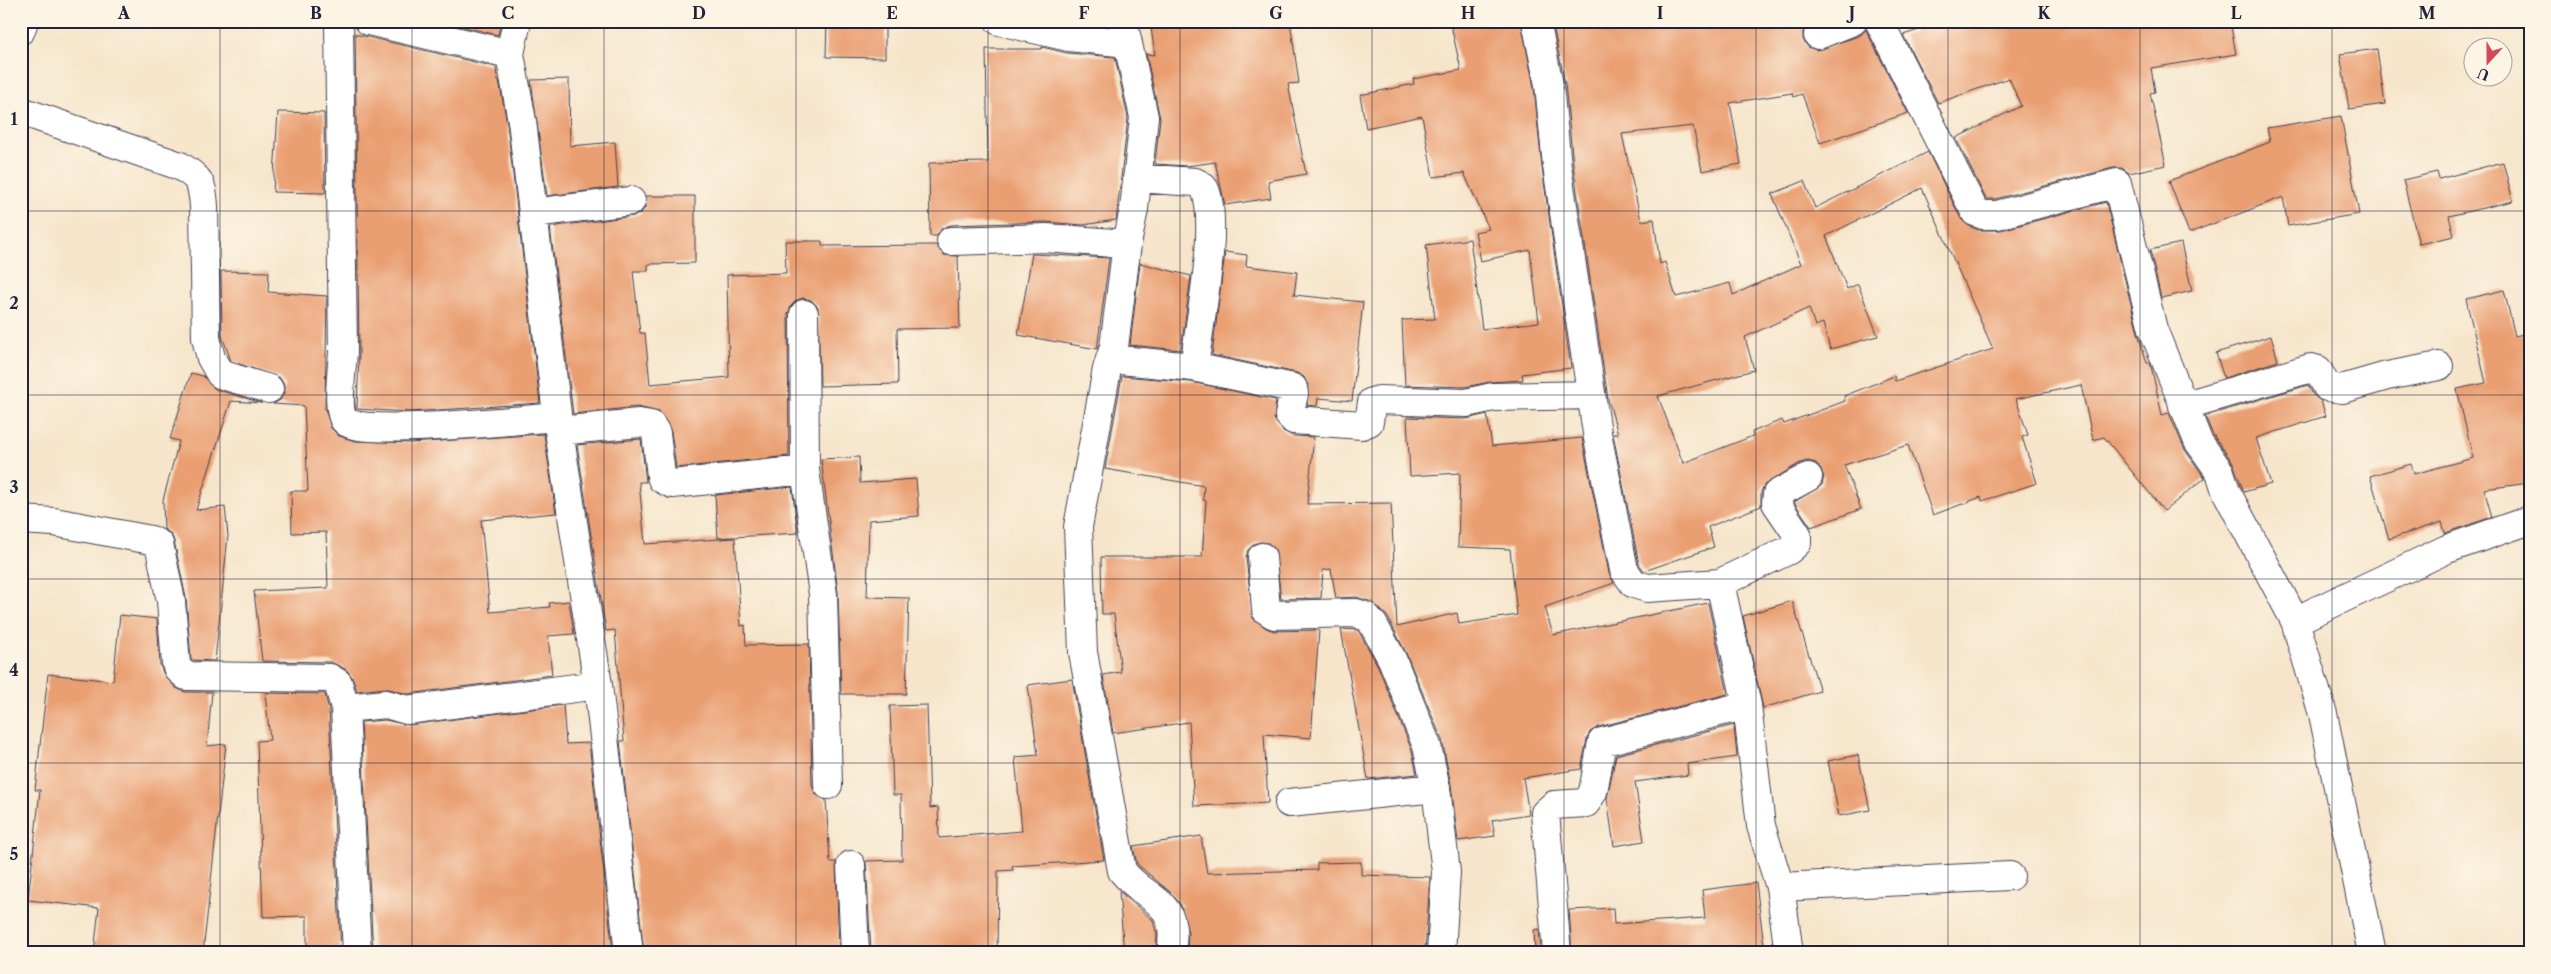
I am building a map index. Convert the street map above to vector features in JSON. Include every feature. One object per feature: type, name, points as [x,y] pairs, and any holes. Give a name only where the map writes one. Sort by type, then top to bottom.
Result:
[{"type":"street","points":[[21,30],[24,21]]},
{"type":"street","points":[[339,21],[343,352],[341,406],[343,418],[346,422],[354,425],[401,428],[639,423],[651,425],[656,433],[661,476],[662,479],[672,484],[805,470]]},
{"type":"street","points":[[369,21],[510,54]]},
{"type":"street","points":[[518,21],[510,54],[522,121],[558,424],[598,685],[629,953]]},
{"type":"street","points":[[999,21],[1069,37],[1126,32],[1144,117],[1114,347],[1107,369],[1078,528],[1083,652],[1122,871],[1130,880],[1163,904],[1170,916],[1171,953]]},
{"type":"street","points":[[1536,21],[1549,85],[1557,166],[1591,395],[1624,570],[1634,584],[1647,588],[1720,583],[1789,550],[1797,543],[1797,534],[1776,502],[1776,494],[1808,477]]},
{"type":"street","points":[[1818,35],[1853,21]]},
{"type":"street","points":[[1879,21],[1974,212],[1983,215],[1996,215],[2117,183],[2152,329],[2183,406],[2198,441],[2220,472],[2226,491],[2295,621],[2323,714],[2372,953]]},
{"type":"street","points":[[21,111],[180,166],[196,176],[203,188],[206,338],[211,358],[220,374],[269,389]]},
{"type":"street","points":[[1137,178],[1195,182],[1202,185],[1206,191],[1210,231],[1193,366]]},
{"type":"street","points":[[533,213],[631,201]]},
{"type":"street","points":[[951,240],[1046,238],[1128,244]]},
{"type":"street","points":[[804,314],[805,470],[823,594],[828,785]]},
{"type":"street","points":[[1110,359],[1193,366],[1292,388],[1294,394],[1289,415],[1294,420],[1362,425],[1370,422],[1372,402],[1379,400],[1466,403],[1494,397],[1591,395]]},
{"type":"street","points":[[2183,406],[2310,368],[2318,370],[2327,387],[2342,389],[2388,376],[2439,366]]},
{"type":"street","points":[[21,520],[54,522],[151,540],[159,544],[174,620],[176,664],[178,669],[186,676],[330,678],[338,683],[345,708],[357,953]]},
{"type":"street","points":[[2295,621],[2447,549],[2530,520]]},
{"type":"street","points":[[1262,557],[1266,610],[1268,613],[1274,615],[1356,613],[1366,617],[1373,624],[1392,659],[1427,746],[1436,788],[1446,872],[1441,953]]},
{"type":"street","points":[[1720,583],[1747,705],[1762,826],[1780,887],[1789,953]]},
{"type":"street","points":[[345,708],[386,704],[407,710],[598,685]]},
{"type":"street","points":[[1557,953],[1545,813],[1554,806],[1586,803],[1593,792],[1602,742],[1747,705]]},
{"type":"street","points":[[1288,802],[1436,788]]},
{"type":"street","points":[[851,865],[855,953]]},
{"type":"street","points":[[1780,887],[2010,876]]},
{"type":"building","points":[[439,21],[501,21],[498,35]]},
{"type":"building","points":[[827,21],[885,21],[885,58],[826,57]]},
{"type":"building","points":[[1150,21],[1290,21],[1299,83],[1288,84],[1306,174],[1268,181],[1271,198],[1225,205],[1215,162],[1187,166],[1155,164],[1160,118],[1146,54],[1155,55]]},
{"type":"building","points":[[1450,21],[1521,21],[1534,87],[1542,168],[1571,368],[1522,374],[1523,380],[1490,382],[1465,387],[1405,385],[1402,320],[1435,319],[1426,245],[1470,239],[1482,329],[1539,322],[1530,250],[1481,261],[1475,232],[1489,229],[1464,173],[1433,177],[1422,116],[1366,128],[1360,95],[1414,84],[1413,79],[1461,70]]},
{"type":"building","points":[[1552,21],[1810,21],[1803,32],[1803,40],[1808,47],[1816,50],[1859,36],[1866,30],[1908,113],[1820,143],[1802,94],[1793,97],[1792,93],[1730,103],[1741,164],[1702,171],[1693,126],[1622,134],[1641,221],[1654,219],[1660,264],[1665,262],[1676,297],[1730,283],[1733,295],[1801,264],[1772,194],[1804,181],[1815,208],[1928,152],[1961,219],[1969,226],[1978,230],[2001,230],[2106,202],[2138,333],[2147,363],[2150,363],[2151,366],[2162,415],[2169,413],[2185,450],[2205,478],[2164,511],[2104,437],[2093,440],[2081,385],[2016,399],[2028,435],[2022,437],[2037,483],[1982,501],[1981,497],[1933,515],[1908,445],[1844,465],[1861,509],[1811,527],[1794,502],[1822,485],[1824,477],[1821,469],[1816,463],[1808,461],[1800,463],[1764,485],[1761,492],[1761,506],[1708,527],[1714,547],[1644,571],[1639,564],[1613,434],[1618,434],[1608,399],[1573,164],[1565,83]],"holes":[[[1922,188],[1993,349],[1895,381],[1894,376],[1844,396],[1845,401],[1784,424],[1782,420],[1752,432],[1753,436],[1683,463],[1658,396],[1754,370],[1745,337],[1809,308],[1815,326],[1823,323],[1830,349],[1878,336],[1858,284],[1847,289],[1826,236]]]},
{"type":"building","points":[[1947,21],[2230,21],[2236,54],[2151,68],[2155,92],[2150,93],[2166,165],[2129,173],[2122,168],[2113,168],[1995,199],[1986,199],[1956,138],[2021,106],[2009,78],[1938,103],[1903,35]]},
{"type":"building","points":[[355,34],[496,67],[497,80],[499,80],[507,123],[540,403],[410,412],[357,409],[359,352]]},
{"type":"building","points":[[1042,47],[1067,53],[1115,57],[1128,118],[1116,220],[1083,225],[1046,222],[951,225],[942,228],[937,236],[930,236],[929,163],[988,162],[986,49],[1041,49]]},
{"type":"building","points":[[2377,49],[2385,104],[2349,109],[2340,54]]},
{"type":"building","points":[[569,79],[570,146],[615,142],[618,187],[547,196],[531,80]]},
{"type":"building","points":[[278,112],[324,113],[325,193],[273,192]]},
{"type":"building","points":[[2341,116],[2359,214],[2288,226],[2283,197],[2189,233],[2169,181],[2270,142],[2267,128]]},
{"type":"building","points":[[2503,162],[2513,201],[2449,216],[2454,236],[2419,244],[2403,180],[2437,172],[2439,179]]},
{"type":"building","points":[[645,196],[695,196],[695,263],[648,264],[648,271],[633,271],[640,333],[645,333],[650,384],[729,377],[727,275],[786,273],[785,241],[822,241],[822,246],[936,245],[944,255],[958,256],[960,328],[897,329],[898,384],[820,386],[818,307],[811,300],[803,298],[797,300],[791,306],[788,314],[789,456],[676,468],[671,431],[659,412],[637,407],[573,414],[550,227],[640,214],[645,208]]},
{"type":"building","points":[[2181,243],[2192,291],[2161,298],[2150,250]]},
{"type":"building","points":[[1225,252],[1247,255],[1246,266],[1297,272],[1294,295],[1363,302],[1352,401],[1318,398],[1317,406],[1307,405],[1308,385],[1304,377],[1297,373],[1212,355]]},
{"type":"building","points":[[1032,254],[1109,258],[1097,349],[1018,335]]},
{"type":"building","points":[[1140,263],[1191,276],[1181,350],[1130,345]]},
{"type":"building","points":[[221,271],[269,272],[268,292],[327,296],[325,409],[331,428],[339,436],[355,441],[410,443],[544,434],[556,513],[481,520],[490,612],[550,607],[549,603],[569,601],[574,634],[548,636],[552,675],[408,694],[385,688],[357,691],[353,679],[347,670],[331,662],[262,661],[254,591],[328,588],[326,532],[292,533],[291,491],[308,491],[304,406],[273,404],[280,400],[284,393],[284,385],[280,378],[231,361],[222,336]]},
{"type":"building","points":[[2504,290],[2515,336],[2523,334],[2530,363],[2530,483],[2484,489],[2492,517],[2445,533],[2442,522],[2389,539],[2370,476],[2411,464],[2414,474],[2473,458],[2457,389],[2486,383],[2466,299]]},
{"type":"building","points":[[2271,336],[2278,361],[2224,378],[2216,353]]},
{"type":"building","points":[[191,373],[203,376],[215,389],[262,403],[231,401],[196,510],[225,507],[228,536],[215,661],[191,660],[186,598],[174,541],[171,534],[164,529],[163,500],[179,441],[170,439]]},
{"type":"building","points":[[1122,376],[1191,382],[1276,400],[1274,419],[1283,431],[1293,436],[1314,437],[1307,504],[1391,503],[1397,627],[1457,613],[1459,624],[1517,615],[1510,549],[1458,547],[1460,473],[1410,476],[1407,417],[1466,419],[1487,414],[1492,446],[1582,438],[1609,573],[1614,583],[1545,607],[1553,635],[1708,603],[1728,694],[1598,727],[1590,732],[1587,739],[1581,769],[1523,778],[1529,814],[1492,820],[1495,836],[1458,841],[1451,785],[1442,740],[1406,653],[1387,616],[1372,602],[1356,597],[1336,598],[1331,569],[1323,570],[1321,598],[1281,599],[1275,549],[1268,543],[1260,542],[1254,544],[1248,550],[1246,558],[1253,618],[1266,628],[1274,631],[1319,630],[1311,738],[1264,734],[1268,803],[1194,806],[1189,722],[1113,733],[1103,675],[1121,672],[1114,614],[1102,614],[1101,557],[1202,557],[1206,501],[1203,500],[1204,486],[1105,469]]},
{"type":"building","points":[[2308,385],[2313,395],[2321,401],[2326,416],[2256,438],[2271,484],[2244,492],[2233,463],[2212,433],[2205,416]]},
{"type":"building","points":[[641,439],[646,482],[639,482],[645,544],[735,538],[741,626],[745,625],[746,645],[809,644],[812,785],[815,794],[826,800],[830,862],[836,862],[839,953],[644,953],[620,741],[624,741],[615,630],[606,631],[577,445]]},
{"type":"building","points":[[859,457],[860,483],[916,479],[919,516],[869,520],[867,597],[909,598],[906,694],[841,694],[838,592],[821,459]]},
{"type":"building","points":[[792,487],[798,533],[718,538],[715,495]]},
{"type":"building","points":[[1792,601],[1820,691],[1763,708],[1743,616]]},
{"type":"building","points":[[120,615],[157,619],[160,665],[164,675],[176,688],[185,692],[212,692],[207,746],[226,744],[203,953],[94,953],[99,908],[28,900],[40,790],[35,790],[48,674],[113,681]]},
{"type":"building","points":[[1341,629],[1358,630],[1378,666],[1412,751],[1417,774],[1368,779]]},
{"type":"building","points":[[1072,679],[1104,860],[1012,866],[1013,870],[998,871],[997,953],[871,953],[866,861],[902,860],[901,795],[893,795],[890,706],[927,705],[930,808],[938,807],[939,838],[1022,831],[1015,757],[1038,755],[1028,685]]},
{"type":"building","points":[[265,693],[325,694],[329,711],[341,953],[307,953],[307,916],[263,917],[257,741],[270,740]]},
{"type":"building","points":[[563,705],[566,744],[589,743],[613,952],[373,953],[361,722],[385,720],[409,725]]},
{"type":"building","points":[[1734,725],[1737,757],[1687,764],[1688,775],[1635,782],[1644,841],[1614,846],[1607,798],[1616,755]]},
{"type":"building","points":[[1858,755],[1870,810],[1839,816],[1828,761]]},
{"type":"building","points":[[1201,836],[1207,873],[1317,870],[1317,863],[1361,862],[1361,875],[1430,877],[1425,953],[1187,953],[1188,933],[1181,905],[1170,892],[1137,864],[1133,846]]},
{"type":"building","points":[[1756,883],[1765,953],[1572,953],[1569,910],[1613,908],[1614,924],[1705,918],[1702,890]]},
{"type":"building","points":[[1119,891],[1153,920],[1157,935],[1156,953],[1124,953]]},
{"type":"building","points":[[1539,929],[1541,953],[1535,953],[1534,930]]}]
